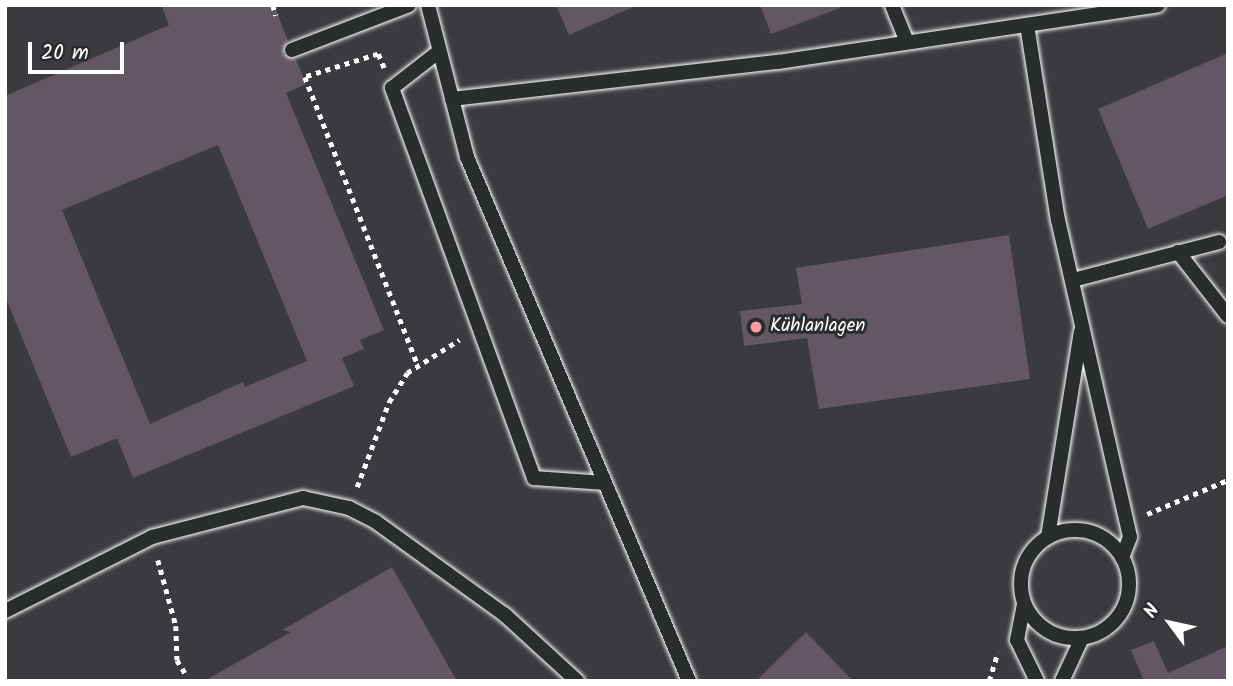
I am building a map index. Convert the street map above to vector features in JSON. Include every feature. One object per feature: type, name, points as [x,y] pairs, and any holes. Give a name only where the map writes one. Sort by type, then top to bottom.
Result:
[{"type":"lane","points":[[292,50],[409,5]]},
{"type":"lane","points":[[428,5],[437,54],[467,157],[690,679]]},
{"type":"lane","points":[[892,5],[908,43]]},
{"type":"lane","points":[[452,99],[908,43],[1027,25],[1062,12],[1158,5]]},
{"type":"lane","points":[[1027,25],[1058,220],[1130,537],[1122,558]]},
{"type":"lane","points":[[437,54],[392,88],[482,329],[534,478],[605,483]]},
{"type":"lane","points":[[1073,280],[1219,242]]},
{"type":"lane","points":[[1178,252],[1228,316]]},
{"type":"lane","points":[[1048,537],[1082,324]]},
{"type":"lane","points":[[5,611],[152,537],[303,499],[349,508],[505,615],[577,681]]},
{"type":"lane","points":[[1024,604],[1041,627],[1060,636],[1082,638],[1109,627],[1126,602],[1130,587],[1122,558],[1103,537],[1075,530],[1048,537],[1027,559],[1021,589],[1024,604],[1017,640],[1037,681]]},
{"type":"lane","points":[[1062,681],[1082,638]]},
{"type":"path","points":[[273,5],[276,16]]},
{"type":"path","points":[[392,88],[378,54],[305,77],[418,365]]},
{"type":"path","points":[[349,508],[389,402],[407,373],[482,329]]},
{"type":"path","points":[[1127,522],[1228,480]]},
{"type":"path","points":[[152,537],[176,626],[177,660],[187,676]]},
{"type":"building","points":[[161,5],[274,5],[288,41],[283,54],[296,59],[306,84],[286,93],[384,330],[360,340],[364,349],[342,358],[354,386],[133,478],[117,438],[71,457],[5,296],[5,96],[169,25]],"holes":[[[218,145],[307,361],[245,387],[243,382],[150,424],[62,210]]]},
{"type":"building","points":[[556,5],[638,5],[569,35]]},
{"type":"building","points":[[760,5],[839,5],[840,8],[771,34]]},
{"type":"building","points":[[1228,53],[1228,195],[1148,229],[1098,109]]},
{"type":"building","points":[[1009,235],[1030,379],[819,409],[807,338],[744,346],[740,311],[802,304],[796,268]]},
{"type":"building","points":[[392,567],[457,681],[204,681],[291,632],[282,630]]},
{"type":"building","points":[[806,632],[853,681],[756,681]]},
{"type":"building","points":[[1154,641],[1168,673],[1228,646],[1228,681],[1144,681],[1131,650]]},
{"type":"place","name":"Kühlanlagen","points":[[756,327]]}]
